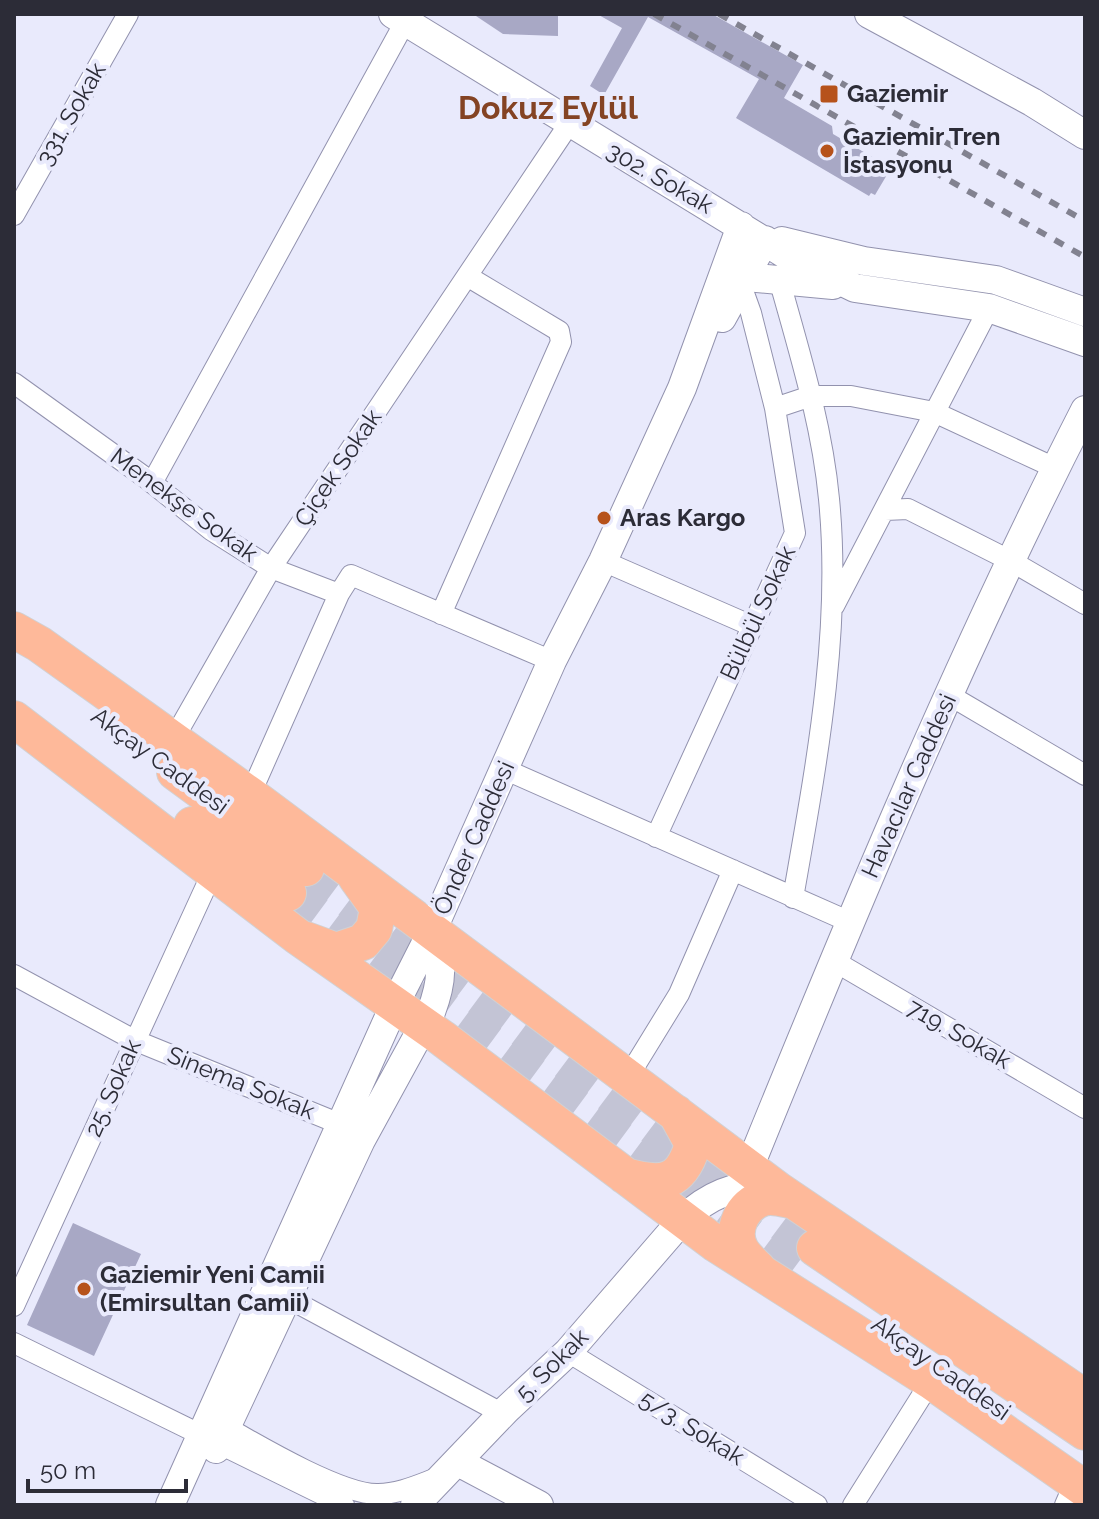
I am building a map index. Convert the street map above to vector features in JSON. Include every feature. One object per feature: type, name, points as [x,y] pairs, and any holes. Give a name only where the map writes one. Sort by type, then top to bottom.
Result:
[{"type":"highway","points":[[14,630],[39,644],[250,795],[771,1184],[1085,1398]]},
{"type":"highway","name":"Akçay Caddesi","points":[[14,655],[297,880],[14,700]]},
{"type":"highway","points":[[14,719],[297,936],[716,1244],[931,1381],[1078,1486]]},
{"type":"highway","points":[[297,936],[336,951],[363,942],[374,929],[378,908],[352,872]]},
{"type":"highway","points":[[625,1176],[653,1184],[679,1173],[688,1162],[693,1144],[676,1113]]},
{"type":"highway","points":[[760,1272],[741,1251],[735,1234],[739,1219],[760,1199],[772,1197],[771,1184]]},
{"type":"highway","name":"Akçay Caddesi","points":[[1078,1486],[947,1370],[806,1259],[1085,1432]]},
{"type":"street","name":"331. Sokak","points":[[14,215],[128,14]]},
{"type":"street","points":[[869,14],[1032,102],[1085,135]]},
{"type":"street","points":[[152,483],[399,18]]},
{"type":"street","name":"302. Sokak","points":[[399,18],[785,254],[855,288],[989,308],[1085,342]]},
{"type":"street","name":"Çiçek Sokak","points":[[271,568],[569,124]]},
{"type":"street","name":"Önder Caddesi","points":[[409,1016],[432,931],[552,661],[603,561],[682,388],[741,226]]},
{"type":"street","name":"302. Sokak","points":[[765,240],[792,241],[864,261],[996,280],[1085,312]]},
{"type":"street","name":"Önder Caddesi","points":[[682,388],[765,240]]},
{"type":"street","points":[[441,614],[561,342],[559,331],[467,276]]},
{"type":"street","points":[[744,281],[779,279],[855,288]]},
{"type":"street","points":[[779,279],[811,396],[829,498],[832,610],[819,754],[793,898]]},
{"type":"street","name":"Bülbül Sokak","points":[[656,837],[795,533],[775,408],[744,281]]},
{"type":"street","points":[[832,610],[989,308]]},
{"type":"street","name":"Menekşe Sokak","points":[[14,383],[211,530],[271,568],[173,740]]},
{"type":"street","points":[[775,408],[811,396],[851,396],[934,412],[1055,468]]},
{"type":"street","name":"Havacılar Caddesi","points":[[771,1184],[834,961],[949,695],[1085,410]]},
{"type":"street","points":[[885,510],[908,509],[1011,561],[1085,604]]},
{"type":"street","points":[[603,561],[752,626]]},
{"type":"street","points":[[271,568],[339,594]]},
{"type":"street","points":[[250,795],[339,594],[351,575],[552,661]]},
{"type":"street","points":[[949,695],[1085,775]]},
{"type":"street","points":[[504,769],[850,922]]},
{"type":"street","points":[[628,1077],[679,994],[733,870]]},
{"type":"street","name":"25. Sokak","points":[[14,1306],[213,871]]},
{"type":"street","name":"719. Sokak","points":[[834,961],[1085,1108]]},
{"type":"street","name":"Sinema Sokak","points":[[14,974],[134,1040],[340,1124]]},
{"type":"street","points":[[186,1505],[340,1124],[409,1016]]},
{"type":"street","points":[[170,1505],[215,1435],[288,1298],[361,1140],[409,1016]]},
{"type":"street","name":"5. Sokak","points":[[415,1505],[568,1352],[697,1206],[726,1190],[771,1184]]},
{"type":"street","points":[[288,1298],[503,1414]]},
{"type":"street","points":[[14,1343],[215,1435],[359,1492],[377,1495],[397,1492],[452,1468],[539,1505]]},
{"type":"street","name":"5/3. Sokak","points":[[568,1352],[817,1505]]},
{"type":"street","points":[[853,1505],[931,1381]]},
{"type":"street","points":[[215,1435],[344,1505]]},
{"type":"street","points":[[295,1505],[307,1487]]},
{"type":"building","points":[[473,14],[558,14],[558,36],[503,34]]},
{"type":"building","points":[[597,14],[712,14],[803,65],[784,98],[832,126],[833,134],[891,168],[875,195],[871,193],[869,196],[736,118],[759,79],[648,17],[604,95],[590,86],[622,28]]},
{"type":"building","name":"Gaziemir Yeni Camii (Emirsultan Camii)","points":[[73,1223],[141,1254],[94,1356],[27,1325]]},
{"type":"tunnel","points":[[306,868],[815,1248]]},
{"type":"tunnel","points":[[288,893],[796,1269]]},
{"type":"railway","points":[[654,14],[1085,257]]},
{"type":"railway","points":[[719,14],[1085,221]]},
{"type":"place","name":"Gaziemir","points":[[829,94]]},
{"type":"place","name":"Gaziemir Tren İstasyonu","points":[[827,151]]},
{"type":"place","name":"Aras Kargo","points":[[604,518]]},
{"type":"place","name":"Gaziemir Yeni Camii (Emirsultan Camii)","points":[[84,1289]]},
{"type":"district","name":"Dokuz Eylül","points":[[548,108]]}]
